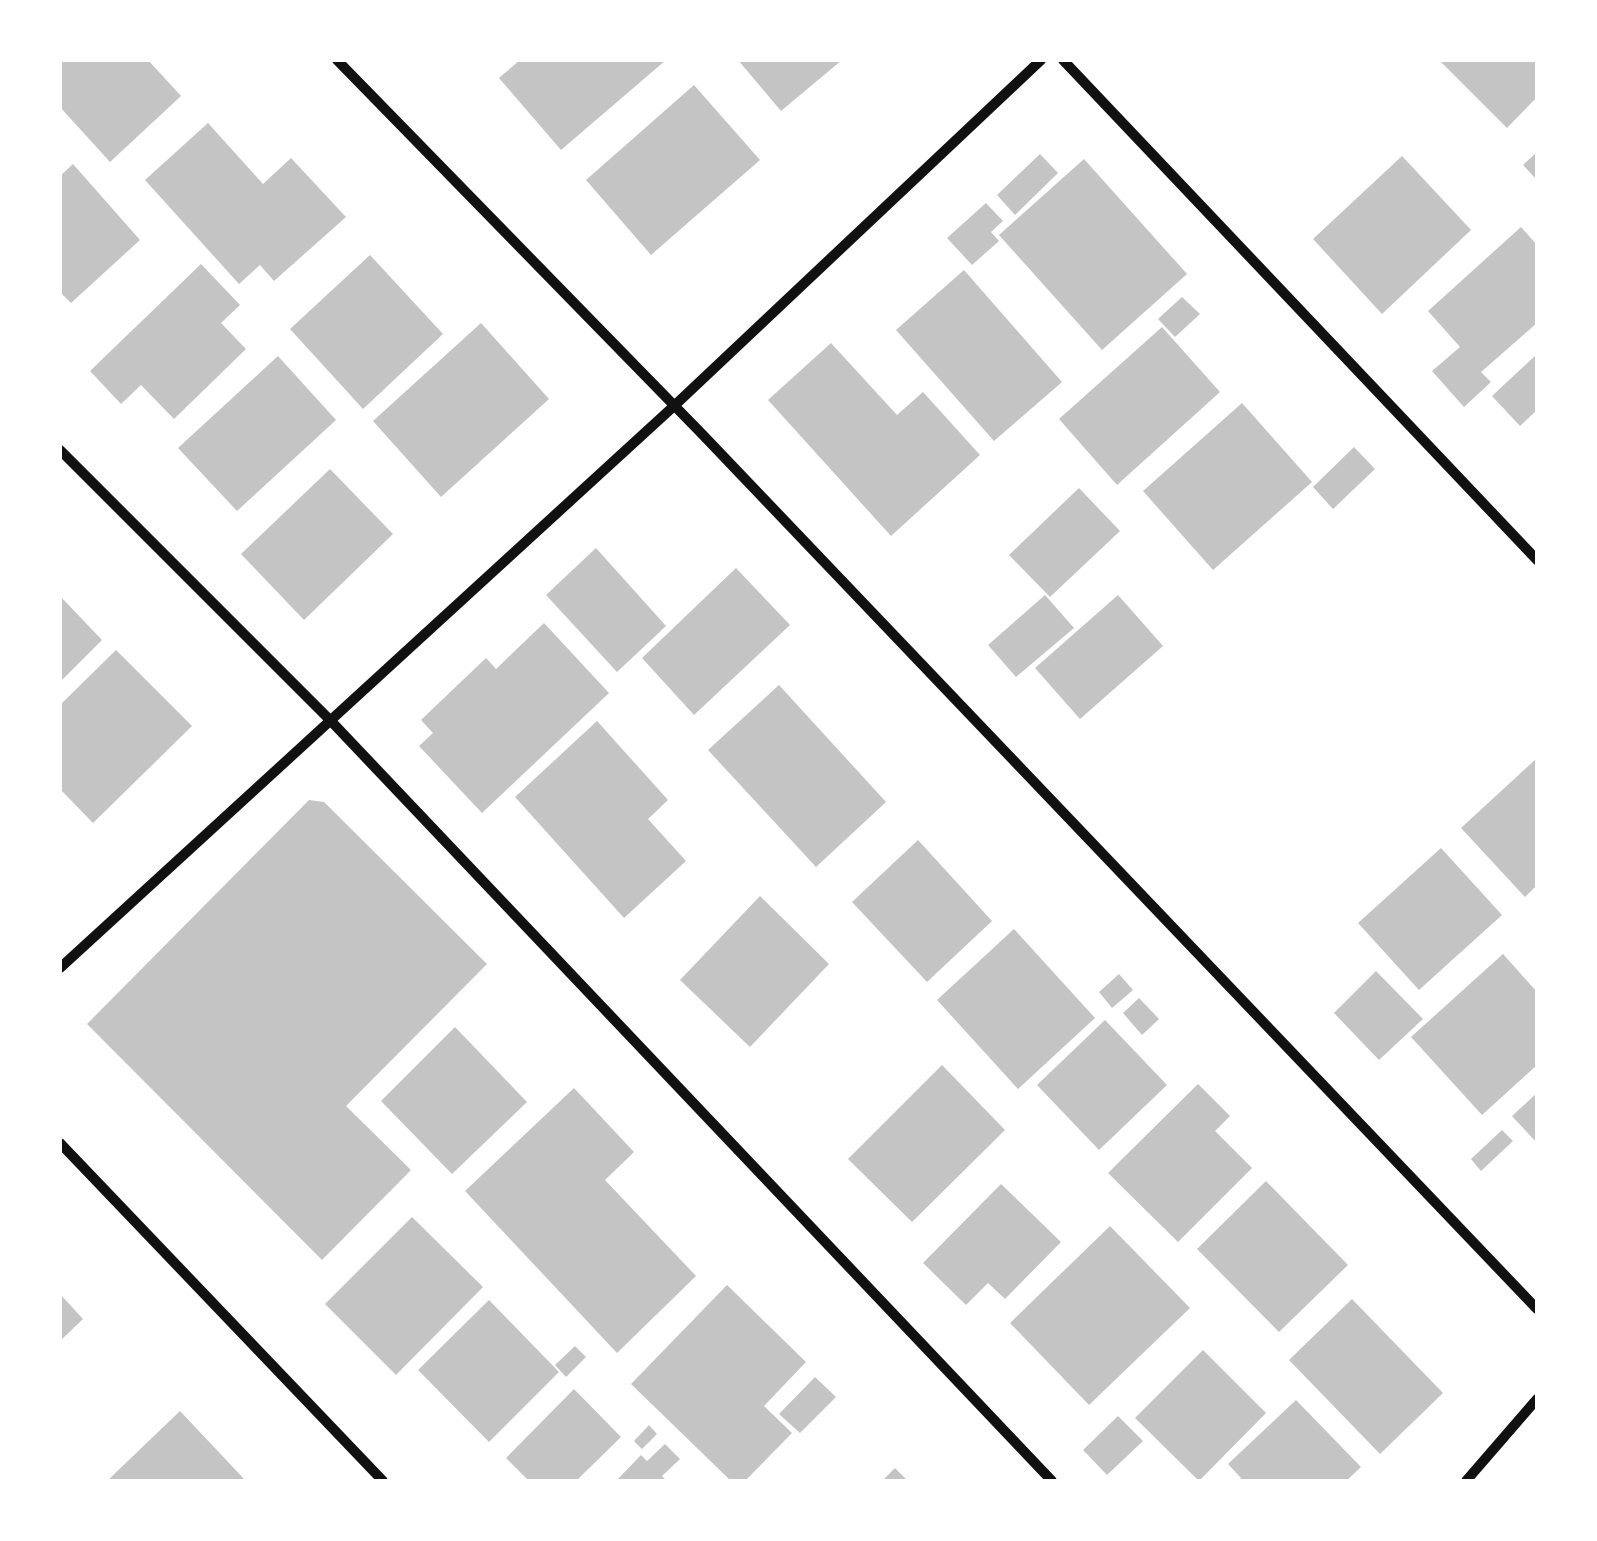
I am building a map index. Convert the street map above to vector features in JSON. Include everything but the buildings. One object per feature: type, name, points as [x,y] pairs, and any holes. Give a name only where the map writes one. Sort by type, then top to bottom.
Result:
[{"type":"street","points":[[337,60],[674,406],[1537,1309]]},
{"type":"street","points":[[60,968],[674,406],[1041,60]]},
{"type":"street","points":[[1064,60],[1537,560]]},
{"type":"street","points":[[60,450],[330,720],[1052,1481]]},
{"type":"street","points":[[60,1143],[382,1481]]},
{"type":"street","points":[[1466,1481],[1537,1399]]}]
